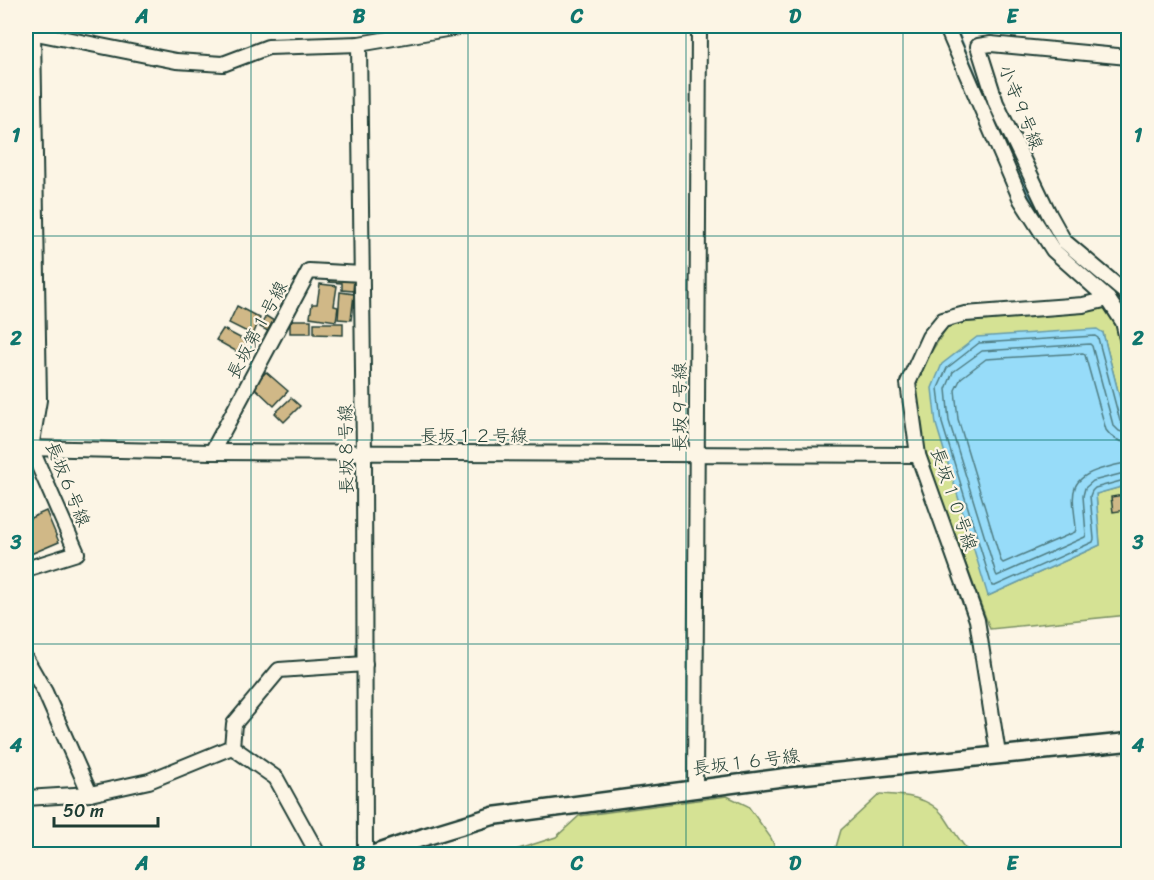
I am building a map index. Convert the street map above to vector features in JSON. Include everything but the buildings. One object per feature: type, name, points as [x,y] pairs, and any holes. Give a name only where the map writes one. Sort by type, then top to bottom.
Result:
[{"type":"street","points":[[29,32],[176,61],[223,64],[268,47],[358,44],[464,26]]},
{"type":"street","name":"長坂９号線","points":[[695,788],[699,26]]},
{"type":"street","points":[[946,26],[967,48],[1021,200],[1053,250],[1108,299],[1123,322],[1128,343]]},
{"type":"street","name":"長坂６号線","points":[[26,569],[76,553],[28,448],[39,400],[29,32]]},
{"type":"street","name":"長坂８号線","points":[[358,44],[364,453],[365,855]]},
{"type":"street","name":"小寺９号線","points":[[1128,57],[991,44],[967,48],[1064,241],[1128,295]]},
{"type":"street","name":"長坂第１号線","points":[[212,452],[309,271],[362,274]]},
{"type":"street","name":"長坂１０号線","points":[[998,754],[977,620],[918,455],[908,383],[929,337],[943,320],[965,314],[1083,305],[1108,299]]},
{"type":"street","name":"長坂１２号線","points":[[28,448],[212,452],[918,455]]},
{"type":"street","points":[[26,659],[45,692],[90,794]]},
{"type":"street","points":[[232,747],[234,724],[279,670],[365,664]]},
{"type":"street","name":"長坂１６号線","points":[[374,855],[493,816],[786,777],[1128,742]]},
{"type":"street","points":[[26,798],[90,794],[149,781],[232,747]]},
{"type":"street","points":[[232,747],[276,778],[318,855]]},
{"type":"green space","points":[[1108,304],[1120,324],[1128,363],[1128,430],[1103,333],[988,596],[1100,545],[1096,494],[1128,485],[1128,615],[990,629],[927,460],[914,399],[917,374],[949,324],[1083,311]]},
{"type":"green space","points":[[880,794],[906,796],[931,804],[944,816],[971,854],[834,854],[841,830]]},
{"type":"green space","points":[[727,796],[748,806],[771,838],[778,854],[503,854],[556,837],[579,816]]},
{"type":"water","points":[[1097,329],[1103,333],[1128,430],[1128,485],[1096,494],[1100,545],[988,596],[936,424],[932,388],[942,364],[977,337]]},
{"type":"waterway","points":[[954,26],[982,92]]},
{"type":"waterway","points":[[1013,166],[1045,225]]},
{"type":"waterway","points":[[1079,265],[1110,289]]},
{"type":"waterway","points":[[1117,294],[1128,312]]}]
